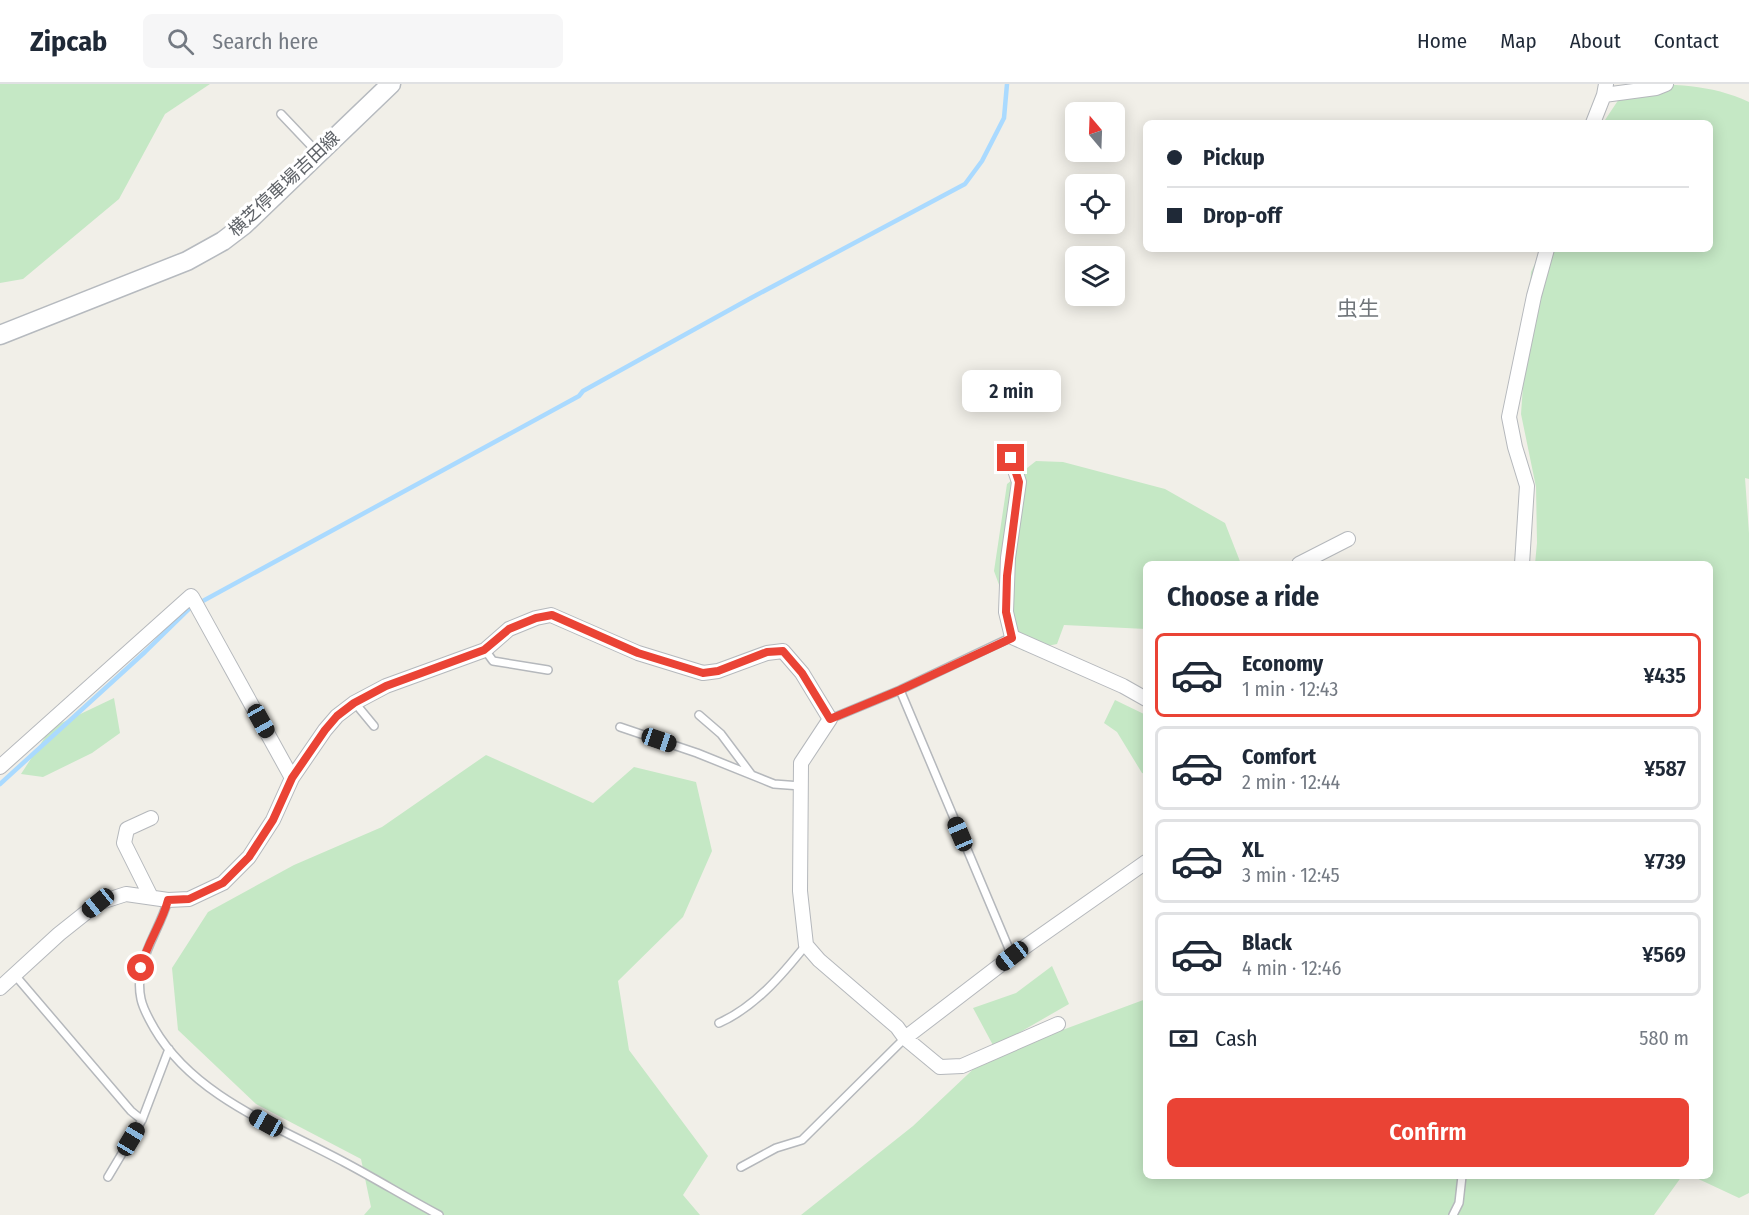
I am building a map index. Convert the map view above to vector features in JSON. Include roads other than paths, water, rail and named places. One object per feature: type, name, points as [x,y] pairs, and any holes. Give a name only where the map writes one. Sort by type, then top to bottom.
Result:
[{"type":"main road","name":"横芝停車場吉田線","points":[[0,335],[187,261],[223,241],[244,225],[391,84]]},
{"type":"street","points":[[1594,120],[1605,89],[1656,88],[1666,84]]},
{"type":"street","points":[[1522,561],[1527,486],[1509,417],[1534,296],[1546,252]]},
{"type":"street","points":[[1011,458],[1019,482],[1008,569],[1006,612],[1012,638],[1123,686],[1143,697]]},
{"type":"street","points":[[1305,561],[1348,539]]},
{"type":"street","points":[[0,767],[194,600],[292,778]]},
{"type":"street","points":[[0,988],[59,934],[98,903],[126,894],[168,900],[189,899],[223,883],[249,857],[273,820],[292,778],[325,730],[337,716],[354,703],[386,686],[484,650],[509,629],[536,618],[552,615],[638,653],[703,673],[718,671],[767,652],[783,651],[802,673],[830,719],[801,763],[800,891],[806,945],[819,960],[940,1067],[962,1066],[1058,1024]]},
{"type":"street","points":[[151,818],[127,829],[124,843],[151,897]]},
{"type":"street","points":[[905,1038],[1012,956],[1143,864]]},
{"type":"lane","points":[[281,114],[318,153]]},
{"type":"lane","points":[[830,719],[900,690],[1012,638]]},
{"type":"lane","points":[[484,650],[493,661],[549,670]]},
{"type":"lane","points":[[900,690],[1012,956]]},
{"type":"lane","points":[[354,703],[374,726]]},
{"type":"lane","points":[[699,715],[721,734],[753,776]]},
{"type":"lane","points":[[620,727],[697,753],[774,784],[801,786]]},
{"type":"lane","points":[[168,900],[165,913],[144,955],[140,984],[141,999],[149,1018],[179,1063],[198,1080],[252,1115],[440,1215]]},
{"type":"lane","points":[[719,1023],[759,997],[783,974],[806,945]]},
{"type":"lane","points":[[14,974],[131,1111],[142,1120]]},
{"type":"lane","points":[[741,1167],[776,1148],[802,1140],[905,1038]]},
{"type":"lane","points":[[108,1177],[142,1120],[169,1049]]},
{"type":"lane","points":[[1453,1215],[1459,1203],[1462,1179]]},
{"type":"waterway","points":[[0,784],[190,608],[579,396],[583,391],[751,298],[965,184],[982,161],[1004,118],[1007,84]]},
{"type":"district","name":"虫生","points":[[1358,309]]}]
